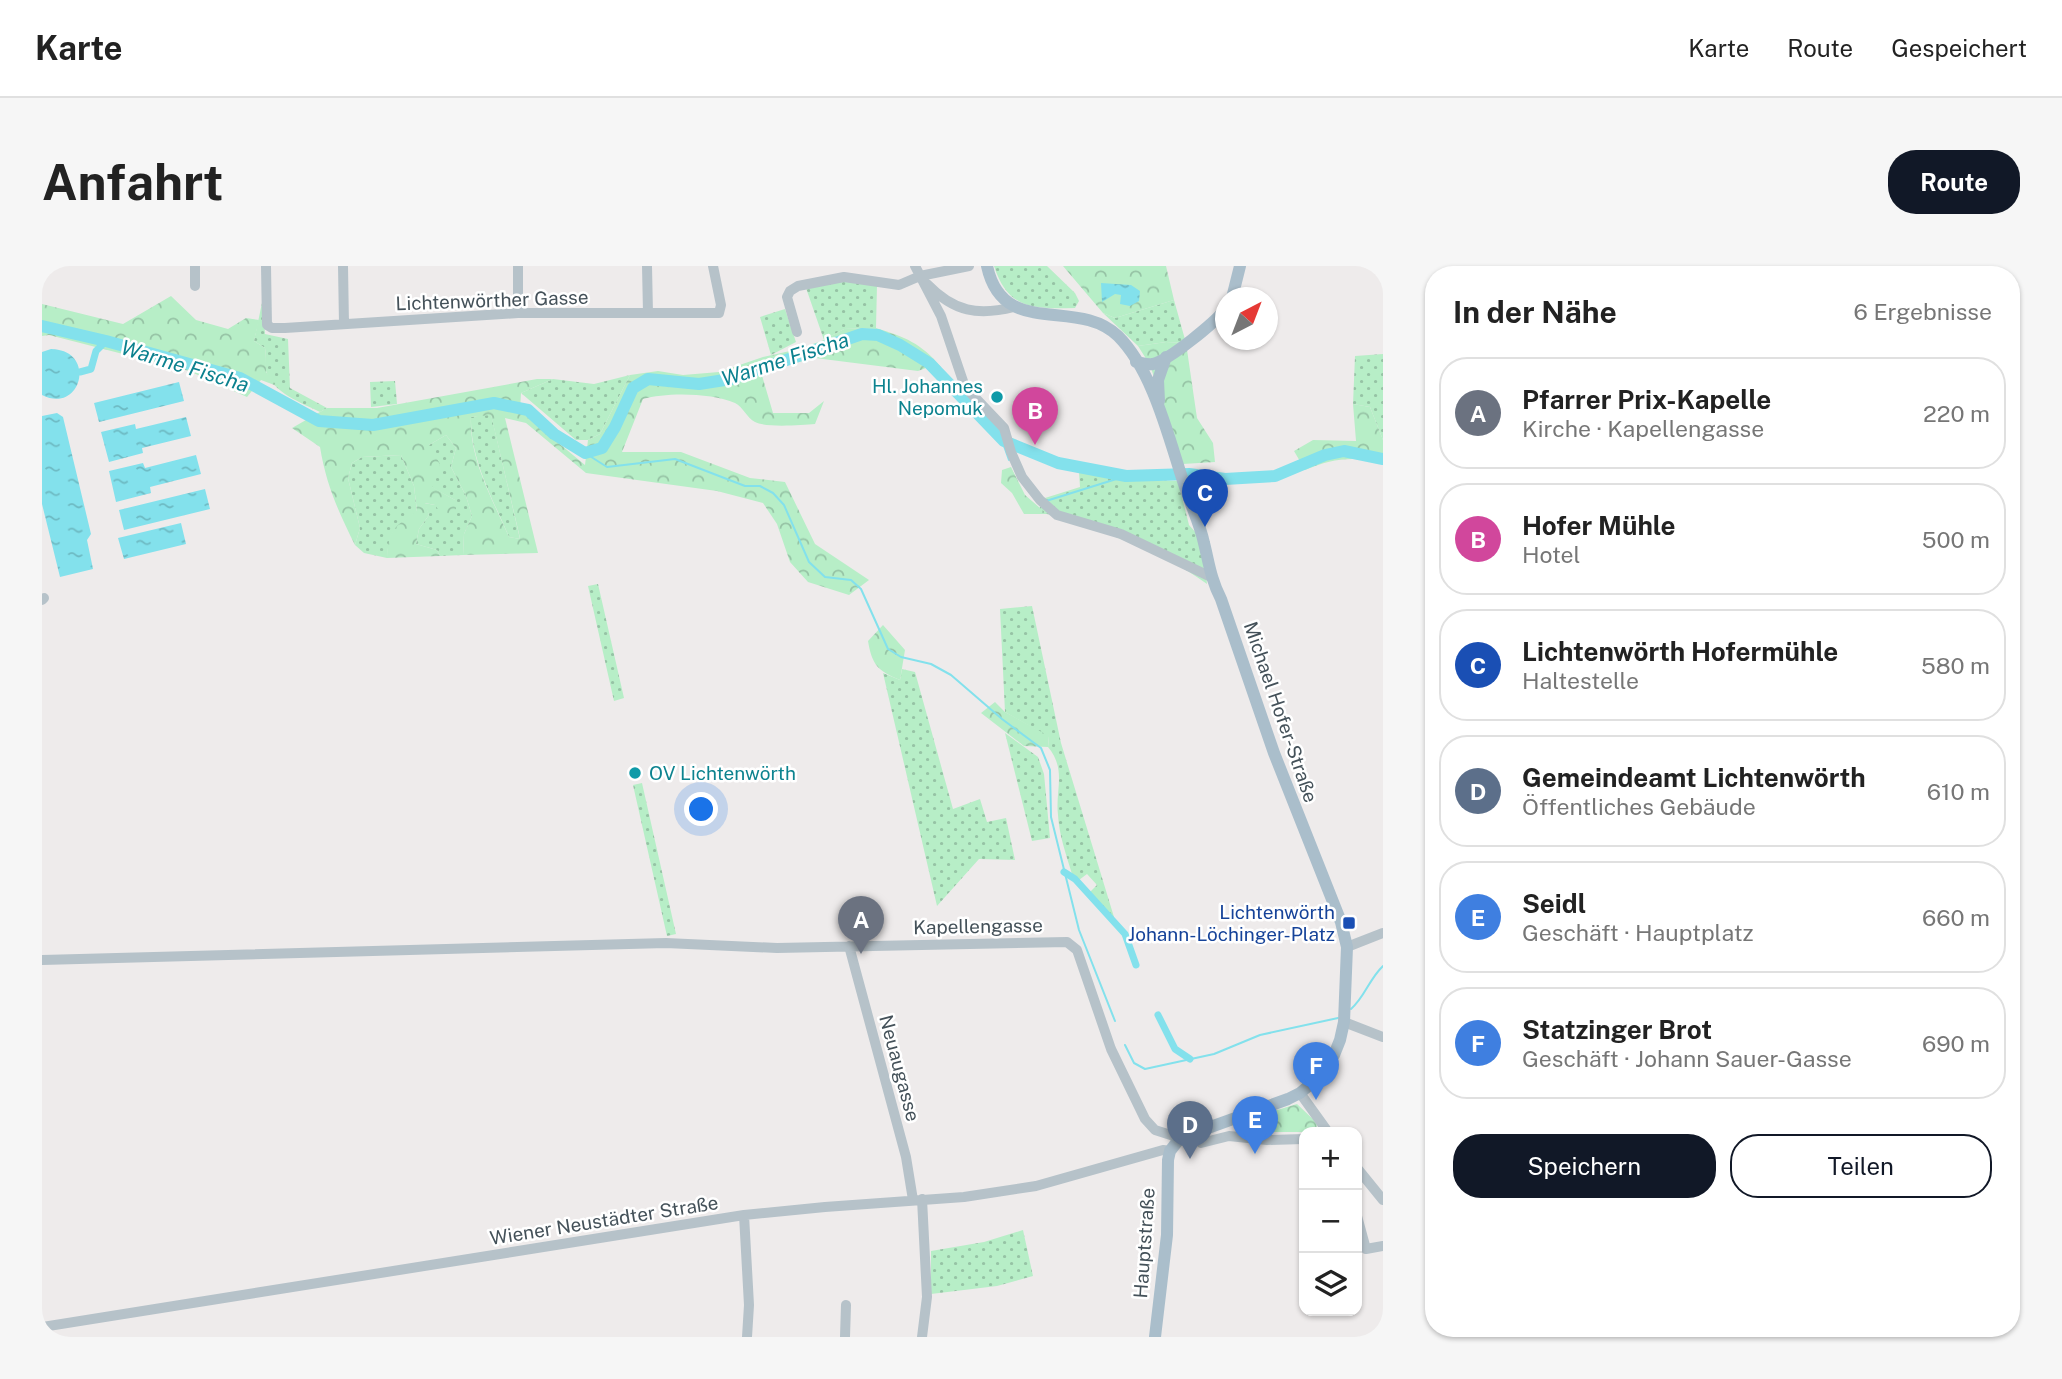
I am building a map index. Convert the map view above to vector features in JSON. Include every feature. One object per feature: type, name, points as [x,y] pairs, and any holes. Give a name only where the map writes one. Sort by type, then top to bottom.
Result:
[{"type":"main road","points":[[987,266],[994,286],[1014,307],[1028,313],[1084,317],[1097,321],[1118,337],[1136,362],[1159,405]]},
{"type":"main road","points":[[1235,287],[1240,266]]},
{"type":"main road","points":[[1136,362],[1154,363],[1166,357],[1215,321]]},
{"type":"main road","points":[[1159,405],[1158,380],[1166,357]]},
{"type":"main road","name":"Michael Hofer-Straße","points":[[1159,405],[1204,542],[1211,577],[1222,599],[1295,811],[1341,922],[1347,947],[1344,1022],[1340,1040],[1334,1055],[1312,1083],[1300,1093]]},
{"type":"main road","points":[[1170,1151],[1180,1138],[1300,1093]]},
{"type":"main road","name":"Hauptstraße","points":[[1155,1337],[1167,1235],[1170,1151]]},
{"type":"street","points":[[195,266],[195,286]]},
{"type":"street","name":"Lichtenwörther Gasse","points":[[266,266],[267,324],[272,328],[517,313],[719,313],[721,305],[713,266]]},
{"type":"street","points":[[343,266],[344,324]]},
{"type":"street","points":[[517,313],[518,266]]},
{"type":"street","points":[[647,266],[648,313]]},
{"type":"street","points":[[796,332],[786,297],[790,290],[798,286],[844,277],[899,285],[917,271],[969,266]]},
{"type":"street","points":[[917,271],[946,299],[965,309],[983,313],[1014,307]]},
{"type":"street","points":[[917,271],[941,316],[965,387],[1004,428],[1022,477],[1042,502],[1057,515],[1121,534],[1211,577]]},
{"type":"street","points":[[1347,947],[1383,933]]},
{"type":"street","name":"Kapellengasse","points":[[42,960],[666,943],[778,948],[1067,942],[1077,950],[1111,1049],[1145,1119],[1155,1130],[1180,1138]]},
{"type":"street","name":"Neuaugasse","points":[[849,946],[918,1199],[928,1297],[922,1337]]},
{"type":"street","points":[[1344,1022],[1378,1035]]},
{"type":"street","points":[[1340,1040],[1355,1033],[1378,1035]]},
{"type":"street","points":[[1300,1093],[1324,1127]]},
{"type":"street","points":[[1234,1119],[1237,1138]]},
{"type":"street","points":[[1201,1143],[1229,1136],[1267,1140],[1299,1139]]},
{"type":"street","name":"Wiener Neustädter Straße","points":[[42,1327],[744,1215],[964,1197],[1037,1186],[1163,1150],[1170,1151]]},
{"type":"street","points":[[1362,1177],[1383,1200]]},
{"type":"street","points":[[744,1215],[749,1305],[747,1337]]},
{"type":"street","points":[[1362,1234],[1366,1249],[1383,1246]]},
{"type":"street","points":[[845,1337],[846,1305]]},
{"type":"green space","points":[[994,266],[1047,266],[1075,293],[1079,301],[1075,308],[1047,308],[1024,304],[1007,291]]},
{"type":"green space","points":[[1063,266],[1166,266],[1174,300],[1115,318],[1103,313]]},
{"type":"green space","points":[[842,281],[877,285],[876,328],[844,329],[824,340],[806,288]]},
{"type":"green space","points":[[171,296],[196,320],[228,329],[246,318],[259,320],[254,341],[265,348],[266,372],[277,386],[261,380],[247,397],[189,371],[49,335],[42,336],[42,304],[123,324]]},
{"type":"green space","points":[[263,298],[265,334],[288,339],[290,388],[327,408],[320,412],[281,391],[265,369],[265,348],[254,341]]},
{"type":"green space","points":[[1174,300],[1186,343],[1166,342],[1138,346],[1103,313],[1115,318]]},
{"type":"green space","points":[[785,309],[796,342],[771,355],[760,317]]},
{"type":"green space","points":[[876,328],[896,335],[919,346],[941,367],[918,371],[815,358],[761,372],[773,413],[809,413],[824,401],[815,424],[760,424],[735,403],[702,395],[643,399],[622,452],[681,452],[750,478],[785,482],[815,544],[869,580],[849,595],[808,582],[790,562],[777,524],[763,503],[717,491],[586,473],[526,423],[505,418],[538,553],[463,555],[464,534],[472,516],[466,496],[451,467],[456,448],[446,435],[429,445],[440,464],[432,487],[455,500],[456,509],[448,524],[435,505],[425,503],[429,515],[419,529],[416,544],[437,550],[440,556],[387,558],[389,541],[394,530],[417,511],[414,486],[401,455],[362,457],[352,463],[348,478],[360,528],[355,545],[333,497],[320,447],[292,428],[327,408],[377,408],[537,379],[553,379],[521,393],[520,411],[585,465],[588,440],[600,434],[630,375],[658,371],[683,375],[719,372],[763,357],[799,349],[844,329]],"holes":[[[491,415],[520,539],[509,537],[483,479],[474,448],[471,417]]]},
{"type":"green space","points":[[1166,342],[1186,343],[1197,418],[1213,443],[1215,462],[1183,464],[1150,365],[1138,346]]},
{"type":"green space","points":[[1383,354],[1383,440],[1370,407],[1353,404],[1355,356]]},
{"type":"green space","points":[[630,375],[600,434],[588,440],[576,440],[521,393],[553,379],[594,384]]},
{"type":"green space","points":[[395,381],[397,404],[371,407],[370,382]]},
{"type":"green space","points":[[1353,404],[1370,407],[1383,440],[1383,463],[1343,459],[1305,470],[1294,451],[1313,440],[1356,441]]},
{"type":"green space","points":[[491,414],[520,539],[509,537],[474,448],[471,417]]},
{"type":"green space","points":[[446,435],[456,448],[451,467],[466,496],[472,516],[464,534],[463,555],[440,556],[437,550],[416,544],[419,529],[429,515],[424,503],[435,505],[455,500],[431,487],[429,445]]},
{"type":"green space","points":[[401,455],[414,486],[417,512],[394,530],[389,541],[387,558],[364,553],[355,545],[360,528],[348,478],[352,463],[362,457]]},
{"type":"green space","points":[[1011,467],[1025,495],[1047,514],[1024,514],[1012,493],[1001,483],[1002,470]]},
{"type":"green space","points":[[1079,472],[1128,479],[1178,481],[1189,525],[1198,535],[1207,584],[1150,551],[1039,509],[1045,498],[1080,487]]},
{"type":"green space","points":[[598,584],[624,698],[614,701],[588,586]]},
{"type":"green space","points":[[1032,606],[1061,743],[1114,917],[1112,918],[1089,893],[1097,885],[1087,874],[1079,880],[1072,874],[1060,830],[1057,806],[1059,772],[1054,755],[1048,747],[1049,737],[1005,712],[1000,609]]},
{"type":"green space","points":[[883,625],[905,650],[900,680],[881,670],[872,656],[868,641]]},
{"type":"green space","points":[[902,669],[915,672],[953,809],[980,799],[987,822],[1006,818],[1015,860],[979,859],[937,906],[883,673],[900,680]]},
{"type":"green space","points":[[995,702],[1005,712],[1049,736],[1048,747],[1024,746],[981,713]]},
{"type":"green space","points":[[1005,733],[1038,757],[1044,774],[1050,838],[1032,841]]},
{"type":"green space","points":[[642,783],[676,934],[667,936],[633,785]]},
{"type":"green space","points":[[1297,1104],[1317,1123],[1317,1127],[1299,1127],[1299,1132],[1252,1132],[1251,1118]]},
{"type":"green space","points":[[1023,1230],[1033,1276],[997,1286],[931,1294],[931,1251],[984,1242]]},
{"type":"water","points":[[1101,283],[1131,285],[1140,291],[1139,301],[1130,306],[1120,304],[1121,295],[1115,294],[1102,302]]},
{"type":"water","points":[[51,349],[66,352],[75,359],[79,369],[79,380],[74,389],[66,396],[56,399],[42,395],[42,352]]},
{"type":"water","points":[[179,382],[184,401],[99,422],[94,403]]},
{"type":"water","points":[[57,413],[63,417],[91,534],[87,540],[93,569],[60,577],[42,504],[42,416]]},
{"type":"water","points":[[186,417],[191,436],[142,448],[143,453],[109,462],[101,432],[135,424],[136,429]]},
{"type":"water","points":[[196,455],[201,474],[150,487],[151,493],[116,502],[109,471],[143,463],[145,468]]},
{"type":"water","points":[[205,489],[210,509],[124,530],[119,510]]},
{"type":"water","points":[[181,523],[186,544],[124,559],[118,538]]},
{"type":"waterway","name":"Warme Fischa","points":[[42,326],[240,378],[319,421],[373,425],[494,403],[528,410],[554,434],[585,453],[602,448],[633,388],[648,379],[699,384],[731,379],[862,334],[878,335],[929,363],[1004,441],[1058,463],[1126,476],[1189,474],[1225,479],[1275,476],[1325,455],[1344,451],[1383,459]]},
{"type":"waterway","points":[[80,372],[91,369],[96,351],[106,341]]},
{"type":"waterway","points":[[1004,446],[1009,460]]},
{"type":"waterway","points":[[585,453],[607,467],[675,459],[745,486],[760,486],[773,493],[784,505],[809,562],[825,577],[851,580],[861,589],[888,649],[901,657],[931,664],[951,675],[1041,748],[1050,770],[1051,817],[1079,930],[1115,1021]]},
{"type":"waterway","points":[[1046,501],[1126,476]]},
{"type":"waterway","points":[[1064,872],[1075,879],[1125,934],[1136,965]]},
{"type":"waterway","points":[[1351,1009],[1383,966]]},
{"type":"waterway","points":[[1158,1015],[1175,1049],[1190,1059]]},
{"type":"waterway","points":[[1125,1045],[1134,1063],[1145,1069],[1214,1054],[1260,1035],[1338,1018]]},
{"type":"place","name":"Hl. Johannes Nepomuk","points":[[997,397]]},
{"type":"place","name":"Hofer Mühle","points":[[1035,445]]},
{"type":"place","name":"Lichtenwörth Hofermühle","points":[[1205,527]]},
{"type":"place","name":"OV Lichtenwörth","points":[[635,773]]},
{"type":"place","name":"Lichtenwörth Johann-Löchinger-Platz","points":[[1349,923]]},
{"type":"place","name":"Pfarrer Prix-Kapelle","points":[[861,954]]},
{"type":"place","name":"Statzinger Brot","points":[[1316,1100]]},
{"type":"place","name":"Seidl","points":[[1255,1154]]},
{"type":"place","name":"Gemeindeamt Lichtenwörth","points":[[1190,1159]]}]
